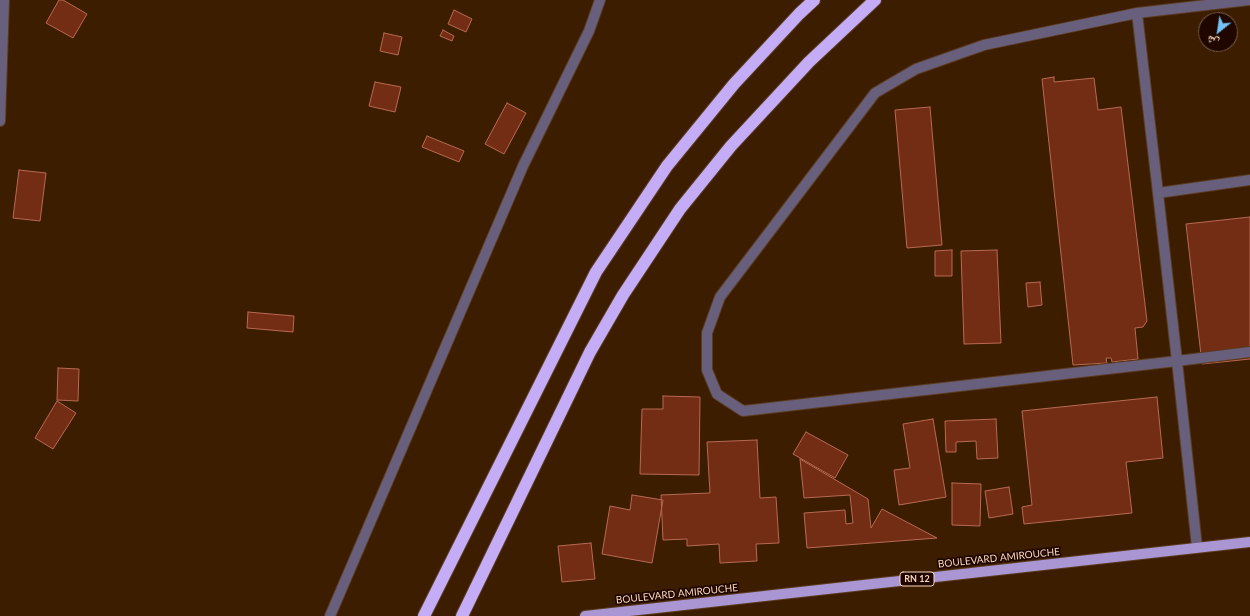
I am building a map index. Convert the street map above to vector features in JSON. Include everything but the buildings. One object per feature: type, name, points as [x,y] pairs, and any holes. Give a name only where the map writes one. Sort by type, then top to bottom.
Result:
[{"type":"highway","points":[[424,616],[601,265],[672,160],[734,84],[799,14],[814,0]]},
{"type":"highway","points":[[462,616],[590,352],[623,295],[680,209],[731,146],[809,62],[875,0]]},
{"type":"main road","name":"BOULEVARD AMIROUCHE","points":[[585,616],[664,612],[1250,542]]},
{"type":"street","points":[[0,122],[4,0]]},
{"type":"street","points":[[330,616],[523,166],[589,31],[600,0]]},
{"type":"street","points":[[1250,0],[1137,13],[984,45],[916,70],[875,93],[720,297],[707,332],[707,370],[717,394],[742,411],[1250,352]]},
{"type":"street","points":[[1137,13],[1197,548]]},
{"type":"street","points":[[1158,192],[1250,180]]}]
